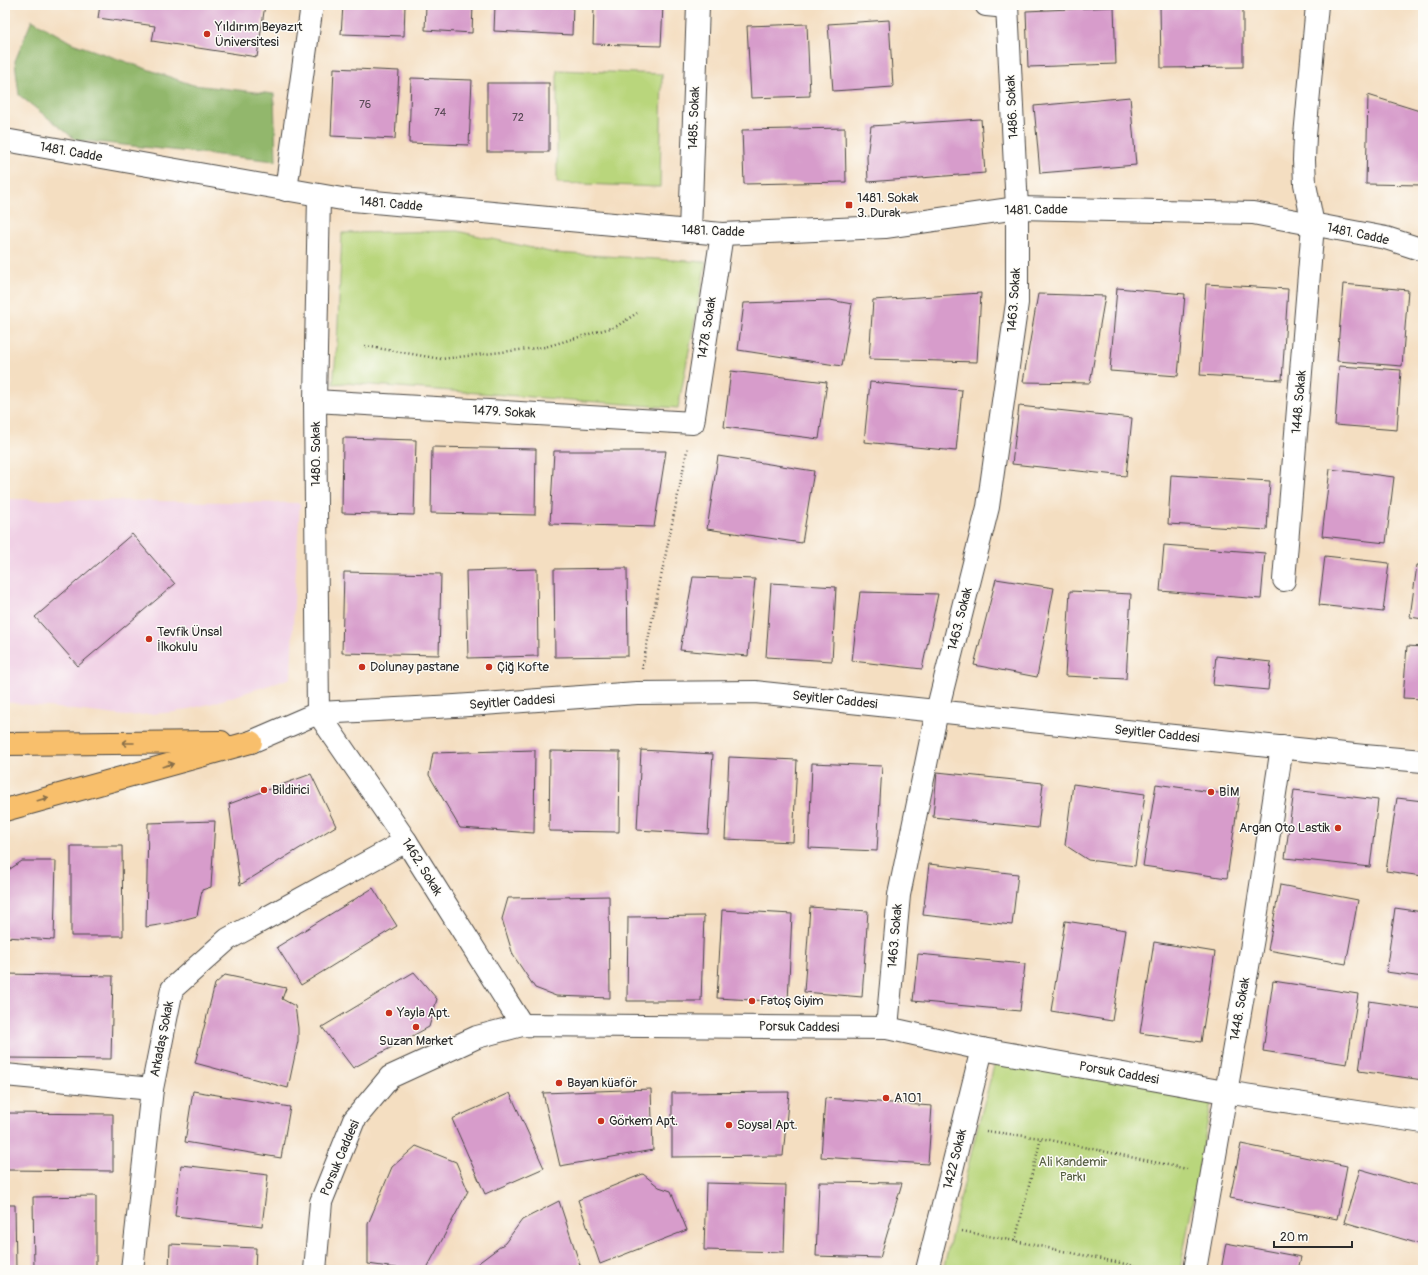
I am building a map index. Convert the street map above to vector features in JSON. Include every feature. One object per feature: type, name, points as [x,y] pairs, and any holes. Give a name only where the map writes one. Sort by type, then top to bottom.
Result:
[{"type":"main road","points":[[5,744],[251,742]]},
{"type":"main road","points":[[5,810],[251,742]]},
{"type":"street","points":[[286,190],[312,5]]},
{"type":"street","name":"1485. Sokak","points":[[690,231],[698,5]]},
{"type":"street","name":"1448. Sokak","points":[[1284,580],[1313,224],[1305,184],[1304,160],[1317,5]]},
{"type":"street","name":"1486. Sokak","points":[[1000,6],[1017,208]]},
{"type":"street","name":"1481. Cadde","points":[[5,140],[319,196],[722,234],[885,227],[1017,208],[1253,213],[1386,238],[1423,250]]},
{"type":"street","name":"1480. Sokak","points":[[318,713],[315,401],[319,196]]},
{"type":"street","name":"1463. Sokak","points":[[887,1028],[899,895],[937,711],[988,506],[1017,303],[1017,208]]},
{"type":"street","name":"1478. Sokak","points":[[693,423],[722,234]]},
{"type":"street","name":"1479. Sokak","points":[[315,401],[693,423]]},
{"type":"street","name":"Seyitler Caddesi","points":[[251,742],[318,713],[455,706],[637,693],[755,692],[1364,756],[1423,760]]},
{"type":"street","name":"1462. Sokak","points":[[318,713],[406,841],[522,1024]]},
{"type":"street","points":[[5,734],[39,743]]},
{"type":"street","name":"1448. Sokak","points":[[1195,1270],[1253,938],[1282,747]]},
{"type":"street","name":"Arkadaş Sokak","points":[[132,1270],[152,1089],[172,989],[228,939],[406,841]]},
{"type":"street","name":"Porsuk Caddesi","points":[[315,1270],[321,1202],[354,1120],[390,1077],[477,1037],[522,1024],[887,1028],[982,1049],[1225,1092],[1423,1122]]},
{"type":"street","name":"1422 Sokak","points":[[927,1270],[982,1049]]},
{"type":"street","points":[[5,1075],[152,1089]]},
{"type":"path","points":[[365,346],[441,360],[545,347],[617,326],[637,314]]},
{"type":"path","points":[[637,693],[693,423]]},
{"type":"path","points":[[984,1131],[1041,1138],[1211,1175]]},
{"type":"path","points":[[1016,1241],[1041,1138]]},
{"type":"path","points":[[961,1231],[1154,1270]]},
{"type":"shaded area","name":"Tevfik Ünsal İlkokulu","points":[[5,499],[300,503],[291,678],[213,703],[175,712],[126,716],[5,702]]},
{"type":"green space","points":[[32,20],[72,43],[193,85],[274,94],[276,161],[76,140],[19,95],[15,61]]},
{"type":"green space","points":[[557,70],[662,74],[660,187],[557,183]]},
{"type":"green space","points":[[457,231],[554,253],[706,262],[678,408],[345,383],[333,384],[337,345],[342,233]]},
{"type":"green space","name":"Ali Kandemir Parkı","points":[[997,1054],[1213,1093],[1180,1270],[943,1270]]},
{"type":"building","name":"Yıldırım Beyazıt Üniversitesi","points":[[100,5],[265,5],[257,57],[152,41],[155,26],[98,18]]},
{"type":"building","points":[[343,5],[405,5],[404,36],[341,34]]},
{"type":"building","points":[[426,5],[473,5],[472,33],[425,30]]},
{"type":"building","points":[[495,5],[573,5],[572,35],[494,31]]},
{"type":"building","points":[[594,5],[663,5],[661,46],[593,44]]},
{"type":"building","points":[[1160,5],[1243,5],[1243,67],[1161,68]]},
{"type":"building","points":[[1114,7],[1116,64],[1028,67],[1026,11]]},
{"type":"building","points":[[889,20],[893,87],[833,91],[828,24]]},
{"type":"building","points":[[807,24],[810,96],[751,98],[747,26]]},
{"type":"building","points":[[334,68],[399,71],[395,139],[331,136]]},
{"type":"building","points":[[411,78],[472,80],[469,145],[409,143]]},
{"type":"building","points":[[487,83],[549,83],[549,152],[487,152]]},
{"type":"building","points":[[1368,95],[1423,112],[1423,185],[1366,184]]},
{"type":"building","points":[[1130,97],[1136,165],[1040,173],[1034,106]]},
{"type":"building","points":[[981,119],[985,173],[868,182],[867,157],[871,126]]},
{"type":"building","points":[[845,128],[846,182],[744,184],[742,130]]},
{"type":"building","points":[[1206,284],[1288,289],[1282,380],[1200,375]]},
{"type":"building","points":[[1343,284],[1408,290],[1402,366],[1337,361]]},
{"type":"building","points":[[1117,288],[1185,294],[1178,376],[1110,371]]},
{"type":"building","points":[[981,293],[977,362],[869,359],[873,300]]},
{"type":"building","points":[[1038,294],[1105,296],[1090,383],[1023,382]]},
{"type":"building","points":[[830,300],[852,304],[842,366],[738,350],[744,303]]},
{"type":"building","points":[[1339,366],[1401,370],[1397,430],[1335,425]]},
{"type":"building","points":[[731,371],[827,382],[819,439],[724,427]]},
{"type":"building","points":[[870,382],[962,390],[956,451],[864,442]]},
{"type":"building","points":[[1019,406],[1132,418],[1126,476],[1012,464]]},
{"type":"building","points":[[1422,431],[1423,458],[1421,458]]},
{"type":"building","points":[[343,438],[416,440],[414,515],[342,513]]},
{"type":"building","points":[[432,447],[536,449],[535,515],[431,513]]},
{"type":"building","points":[[554,451],[666,451],[654,527],[550,524]]},
{"type":"building","points":[[718,456],[814,471],[802,543],[707,529]]},
{"type":"building","points":[[1330,469],[1394,477],[1386,543],[1322,536]]},
{"type":"building","points":[[1171,475],[1270,481],[1267,530],[1168,524]]},
{"type":"building","points":[[132,534],[175,584],[78,666],[35,617]]},
{"type":"building","points":[[1164,545],[1265,553],[1261,599],[1160,591]]},
{"type":"building","points":[[1325,556],[1389,563],[1383,612],[1319,605]]},
{"type":"building","points":[[1417,565],[1423,565],[1423,619],[1410,617]]},
{"type":"building","points":[[627,568],[628,656],[555,657],[554,569]]},
{"type":"building","points":[[537,569],[538,656],[468,658],[466,571]]},
{"type":"building","points":[[344,572],[441,574],[439,655],[342,653]]},
{"type":"building","points":[[693,577],[755,579],[748,656],[680,650]]},
{"type":"building","points":[[996,579],[1054,588],[1037,677],[974,665]]},
{"type":"building","points":[[771,583],[836,587],[832,661],[766,657]]},
{"type":"building","points":[[1070,591],[1131,594],[1126,679],[1065,676]]},
{"type":"building","points":[[860,592],[938,594],[922,669],[852,661]]},
{"type":"building","points":[[1407,646],[1423,647],[1423,699],[1403,698]]},
{"type":"building","points":[[1216,656],[1271,662],[1268,690],[1213,685]]},
{"type":"building","points":[[535,750],[534,833],[460,828],[429,775],[433,753]]},
{"type":"building","points":[[641,750],[713,754],[708,834],[637,830]]},
{"type":"building","points":[[550,751],[620,752],[619,832],[549,831]]},
{"type":"building","points":[[729,757],[797,760],[793,842],[725,839]]},
{"type":"building","points":[[812,763],[882,766],[877,851],[809,848]]},
{"type":"building","points":[[937,772],[1043,783],[1038,828],[933,817]]},
{"type":"building","points":[[311,774],[336,826],[240,885],[229,804]]},
{"type":"building","points":[[1073,784],[1145,794],[1135,866],[1088,860],[1065,845]]},
{"type":"building","points":[[1156,784],[1239,796],[1227,878],[1143,866]]},
{"type":"building","points":[[1294,790],[1378,800],[1370,867],[1285,858]]},
{"type":"building","points":[[1397,798],[1423,801],[1423,876],[1386,871]]},
{"type":"building","points":[[215,821],[211,887],[202,890],[197,916],[171,923],[146,927],[148,823]]},
{"type":"building","points":[[71,846],[122,846],[123,936],[71,936]]},
{"type":"building","points":[[22,861],[56,861],[54,940],[5,937],[5,871]]},
{"type":"building","points":[[929,864],[1018,874],[1012,925],[923,915]]},
{"type":"building","points":[[1280,885],[1358,900],[1346,964],[1268,950]]},
{"type":"building","points":[[373,888],[397,926],[301,985],[277,947]]},
{"type":"building","points":[[609,896],[610,998],[556,996],[535,988],[513,955],[502,919],[508,898]]},
{"type":"building","points":[[810,907],[868,911],[862,997],[804,992]]},
{"type":"building","points":[[1395,908],[1423,912],[1423,977],[1386,972]]},
{"type":"building","points":[[722,910],[792,914],[788,1002],[717,998]]},
{"type":"building","points":[[704,916],[701,1001],[627,1001],[628,917]]},
{"type":"building","points":[[1065,921],[1126,930],[1112,1021],[1051,1011]]},
{"type":"building","points":[[1154,942],[1215,952],[1201,1042],[1140,1033]]},
{"type":"building","points":[[918,954],[1025,964],[1020,1011],[913,1001]]},
{"type":"building","name":"Yayla Apt.","points":[[414,972],[437,999],[429,1027],[353,1068],[322,1027]]},
{"type":"building","points":[[5,974],[113,976],[111,1059],[5,1058]]},
{"type":"building","points":[[225,975],[286,988],[282,999],[295,1006],[298,1028],[298,1041],[288,1088],[195,1063],[215,984]]},
{"type":"building","points":[[1273,981],[1358,994],[1347,1064],[1263,1051]]},
{"type":"building","points":[[1369,1001],[1423,1009],[1423,1080],[1359,1071]]},
{"type":"building","name":"Görkem Apt.","points":[[651,1089],[653,1150],[560,1166],[543,1093]]},
{"type":"building","points":[[193,1091],[290,1107],[281,1158],[185,1142]]},
{"type":"building","name":"Soysal Apt.","points":[[789,1092],[783,1156],[672,1157],[672,1093]]},
{"type":"building","points":[[510,1093],[544,1168],[485,1194],[452,1119]]},
{"type":"building","points":[[825,1098],[932,1106],[928,1164],[821,1157]]},
{"type":"building","points":[[6,1113],[113,1114],[113,1171],[6,1170]]},
{"type":"building","points":[[1241,1144],[1347,1166],[1337,1219],[1230,1198]]},
{"type":"building","points":[[416,1146],[456,1162],[468,1191],[426,1270],[410,1270],[368,1264],[368,1224],[392,1167]]},
{"type":"building","points":[[181,1165],[268,1175],[262,1226],[175,1216]]},
{"type":"building","points":[[1360,1169],[1423,1187],[1423,1245],[1344,1222]]},
{"type":"building","points":[[643,1174],[659,1187],[671,1191],[687,1230],[600,1264],[578,1200]]},
{"type":"building","points":[[819,1182],[902,1183],[880,1258],[816,1256]]},
{"type":"building","points":[[706,1183],[786,1185],[784,1252],[704,1250]]},
{"type":"building","points":[[96,1196],[96,1270],[34,1270],[33,1197]]},
{"type":"building","points":[[559,1201],[581,1268],[577,1270],[469,1270],[505,1243],[522,1220]]},
{"type":"building","points":[[5,1205],[15,1205],[16,1270],[5,1270]]},
{"type":"building","points":[[1226,1243],[1301,1257],[1298,1270],[1221,1270]]},
{"type":"building","points":[[170,1244],[256,1248],[255,1270],[169,1270]]},
{"type":"place","name":"Yıldırım Beyazıt Üniversitesi","points":[[207,34]]},
{"type":"place","name":"1481. Sokak 3. Durak","points":[[849,205]]},
{"type":"place","name":"Tevfik Ünsal İlkokulu","points":[[149,639]]},
{"type":"place","name":"Dolunay pastane","points":[[362,667]]},
{"type":"place","name":"Çiğ Kofte","points":[[489,667]]},
{"type":"place","name":"Bildirici","points":[[264,790]]},
{"type":"place","name":"BİM","points":[[1211,792]]},
{"type":"place","name":"Argan Oto Lastik","points":[[1338,828]]},
{"type":"place","name":"Fatoş Giyim","points":[[752,1001]]},
{"type":"place","name":"Yayla Apt.","points":[[389,1013]]},
{"type":"place","name":"Suzan Market","points":[[416,1027]]},
{"type":"place","name":"Bayan küaför","points":[[559,1083]]},
{"type":"place","name":"A101","points":[[886,1098]]},
{"type":"place","name":"Görkem Apt.","points":[[601,1121]]},
{"type":"place","name":"Soysal Apt.","points":[[729,1125]]}]
